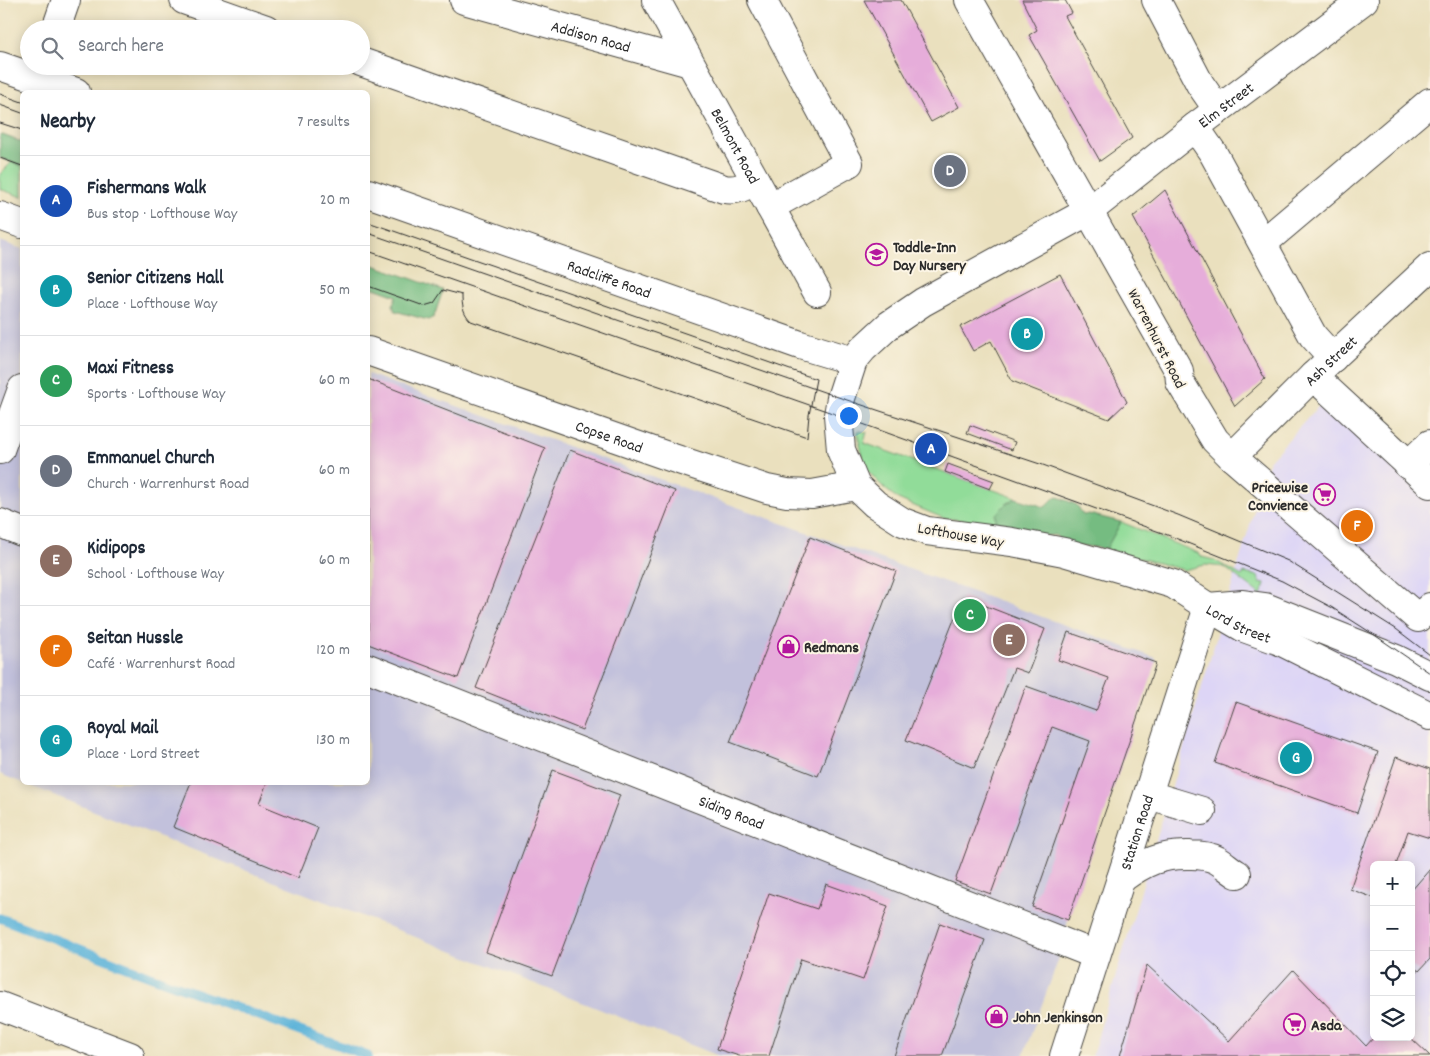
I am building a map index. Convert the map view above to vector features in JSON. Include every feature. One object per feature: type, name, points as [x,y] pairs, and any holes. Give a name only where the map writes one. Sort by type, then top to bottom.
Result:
[{"type":"main road","points":[[59,20],[66,0]]},
{"type":"main road","points":[[184,0],[241,20]]},
{"type":"main road","name":"Addison Road","points":[[464,0],[690,63]]},
{"type":"main road","name":"Belmont Road","points":[[656,0],[817,292]]},
{"type":"main road","points":[[762,0],[849,163],[770,207]]},
{"type":"main road","name":"Warrenhurst Road","points":[[969,0],[1179,371],[1180,382],[1215,440],[1232,457],[1424,613]]},
{"type":"main road","points":[[1156,0],[1200,84],[1218,110]]},
{"type":"main road","name":"Elm Street","points":[[1089,211],[1218,110],[1337,9],[1364,0]]},
{"type":"main road","points":[[370,65],[724,189],[733,191],[755,180]]},
{"type":"main road","points":[[0,66],[20,69]]},
{"type":"main road","points":[[45,75],[72,90]]},
{"type":"main road","points":[[1263,243],[1430,102]]},
{"type":"main road","points":[[1195,127],[1213,153],[1313,336],[1323,367],[1408,465],[1430,484]]},
{"type":"main road","name":"Radcliffe Road","points":[[370,194],[800,345],[853,361]]},
{"type":"main road","name":"Lofthouse Way","points":[[1089,211],[924,302],[903,315],[863,348],[853,361],[841,398],[838,415],[841,450],[856,486],[875,504],[903,522],[927,531],[1012,542],[1064,552],[1173,584],[1208,608]]},
{"type":"main road","points":[[0,216],[20,223]]},
{"type":"main road","name":"Ash Street","points":[[1232,457],[1323,367],[1430,267]]},
{"type":"main road","name":"Copse Road","points":[[370,352],[767,489],[787,493],[812,494],[856,486]]},
{"type":"main road","points":[[0,450],[20,395]]},
{"type":"main road","points":[[1408,465],[1430,444]]},
{"type":"main road","points":[[0,523],[20,531]]},
{"type":"main road","name":"Lord Street","points":[[1208,608],[1243,604],[1265,607],[1396,659],[1430,676]]},
{"type":"main road","name":"Lord Street","points":[[1208,608],[1244,628],[1280,641],[1430,716]]},
{"type":"main road","name":"Station Road","points":[[1064,1056],[1208,608]]},
{"type":"main road","name":"Siding Road","points":[[370,669],[1096,955]]},
{"type":"main road","points":[[1148,795],[1202,811]]},
{"type":"main road","points":[[1121,879],[1140,866],[1165,856],[1181,855],[1205,856],[1217,860],[1237,874]]},
{"type":"main road","points":[[0,1006],[130,1056]]},
{"type":"shaded area","points":[[0,241],[20,248],[20,782],[0,774]]},
{"type":"shaded area","points":[[370,375],[1156,658],[1156,663],[1068,920],[1058,961],[1023,1056],[719,1056],[28,785],[370,785]]},
{"type":"shaded area","points":[[1337,386],[1430,472],[1430,1056],[1092,1056],[1269,461]]},
{"type":"green space","points":[[0,134],[20,141],[20,165],[0,158]]},
{"type":"green space","points":[[12,162],[20,165],[20,196],[0,189],[0,174]]},
{"type":"green space","points":[[370,264],[443,290],[434,317],[428,320],[395,311],[393,305],[396,296],[370,287]]},
{"type":"green space","points":[[858,431],[867,432],[864,443],[1016,498],[996,514],[996,526],[943,518],[898,499],[884,488],[866,469]]},
{"type":"green space","points":[[1056,496],[1077,505],[1083,515],[1089,514],[1121,522],[1106,549],[1086,546],[1070,549],[1055,535],[1025,535],[996,526],[996,514],[1016,498],[1045,507]]},
{"type":"green space","points":[[1121,522],[1198,553],[1202,557],[1214,560],[1242,576],[1244,573],[1258,576],[1260,583],[1265,584],[1261,595],[1224,567],[1205,565],[1184,570],[1106,549]]},
{"type":"building","points":[[864,0],[901,0],[959,107],[931,122]]},
{"type":"building","points":[[1022,0],[1065,0],[1072,13],[1065,16],[1132,138],[1100,161],[1029,35],[1037,30]]},
{"type":"building","points":[[1165,190],[1265,379],[1235,406],[1133,217]]},
{"type":"building","points":[[1060,274],[1127,402],[1109,419],[1012,381],[991,341],[973,351],[960,327]]},
{"type":"building","points":[[370,380],[545,448],[458,678],[370,645]]},
{"type":"building","points":[[970,425],[1015,442],[1012,450],[967,433]]},
{"type":"building","points":[[570,450],[675,491],[582,730],[476,688]]},
{"type":"building","points":[[948,464],[994,481],[990,489],[945,472]]},
{"type":"building","points":[[810,537],[896,571],[818,776],[730,742]]},
{"type":"building","points":[[963,597],[1045,629],[1028,673],[1014,668],[974,768],[906,740]]},
{"type":"building","points":[[1068,632],[1156,663],[1068,920],[1032,907],[1090,741],[1052,727],[991,894],[955,881],[1026,686],[1096,711],[1109,678],[1058,660]]},
{"type":"building","points":[[1236,702],[1378,752],[1357,813],[1215,763]]},
{"type":"building","points":[[1396,757],[1430,769],[1430,838],[1408,831],[1397,861],[1370,861],[1370,896],[1350,889]]},
{"type":"building","points":[[553,770],[620,795],[552,976],[486,952]]},
{"type":"building","points":[[190,785],[266,785],[259,804],[318,828],[298,878],[173,827]]},
{"type":"building","points":[[1430,869],[1430,959],[1419,971],[1415,968],[1415,886]]},
{"type":"building","points":[[826,884],[888,906],[863,980],[801,959],[769,1056],[739,1056],[717,1049],[769,893],[817,909]]},
{"type":"building","points":[[940,923],[985,940],[942,1056],[894,1056]]},
{"type":"building","name":"Asda","points":[[1147,965],[1229,1041],[1293,970],[1366,1046],[1370,1041],[1414,1041],[1430,1056],[1120,1056]]},
{"type":"waterway","points":[[0,918],[142,973],[368,1056]]},
{"type":"tram line","points":[[0,94],[20,101]]},
{"type":"tram line","points":[[0,105],[20,112]]},
{"type":"tram line","points":[[0,123],[20,129]]},
{"type":"tram line","points":[[0,158],[20,165]]},
{"type":"tram line","points":[[370,223],[816,379],[807,437],[471,321],[466,315],[462,303],[462,295],[443,290],[434,303],[424,306],[370,287]]},
{"type":"tram line","points":[[370,234],[841,398],[1043,465],[1178,515],[1288,561],[1396,629],[1430,655]]},
{"type":"tram line","points":[[370,252],[838,415],[1165,534],[1282,581],[1331,607],[1430,673]]},
{"type":"place","name":"Emmanuel Church","points":[[950,171]]},
{"type":"place","name":"Toddle-Inn Day Nursery","points":[[877,255]]},
{"type":"place","name":"Senior Citizens Hall","points":[[1027,334]]},
{"type":"place","name":"Fishermans Walk","points":[[931,449]]},
{"type":"place","name":"Pricewise Convience","points":[[1324,495]]},
{"type":"place","name":"Seitan Hussle","points":[[1357,526]]},
{"type":"place","name":"Maxi Fitness","points":[[970,615]]},
{"type":"place","name":"Kidipops","points":[[1009,640]]},
{"type":"place","name":"Redmans","points":[[788,646]]},
{"type":"place","name":"Royal Mail","points":[[1296,758]]},
{"type":"place","name":"John Jenkinson","points":[[997,1016]]},
{"type":"place","name":"Asda","points":[[1295,1024]]}]
